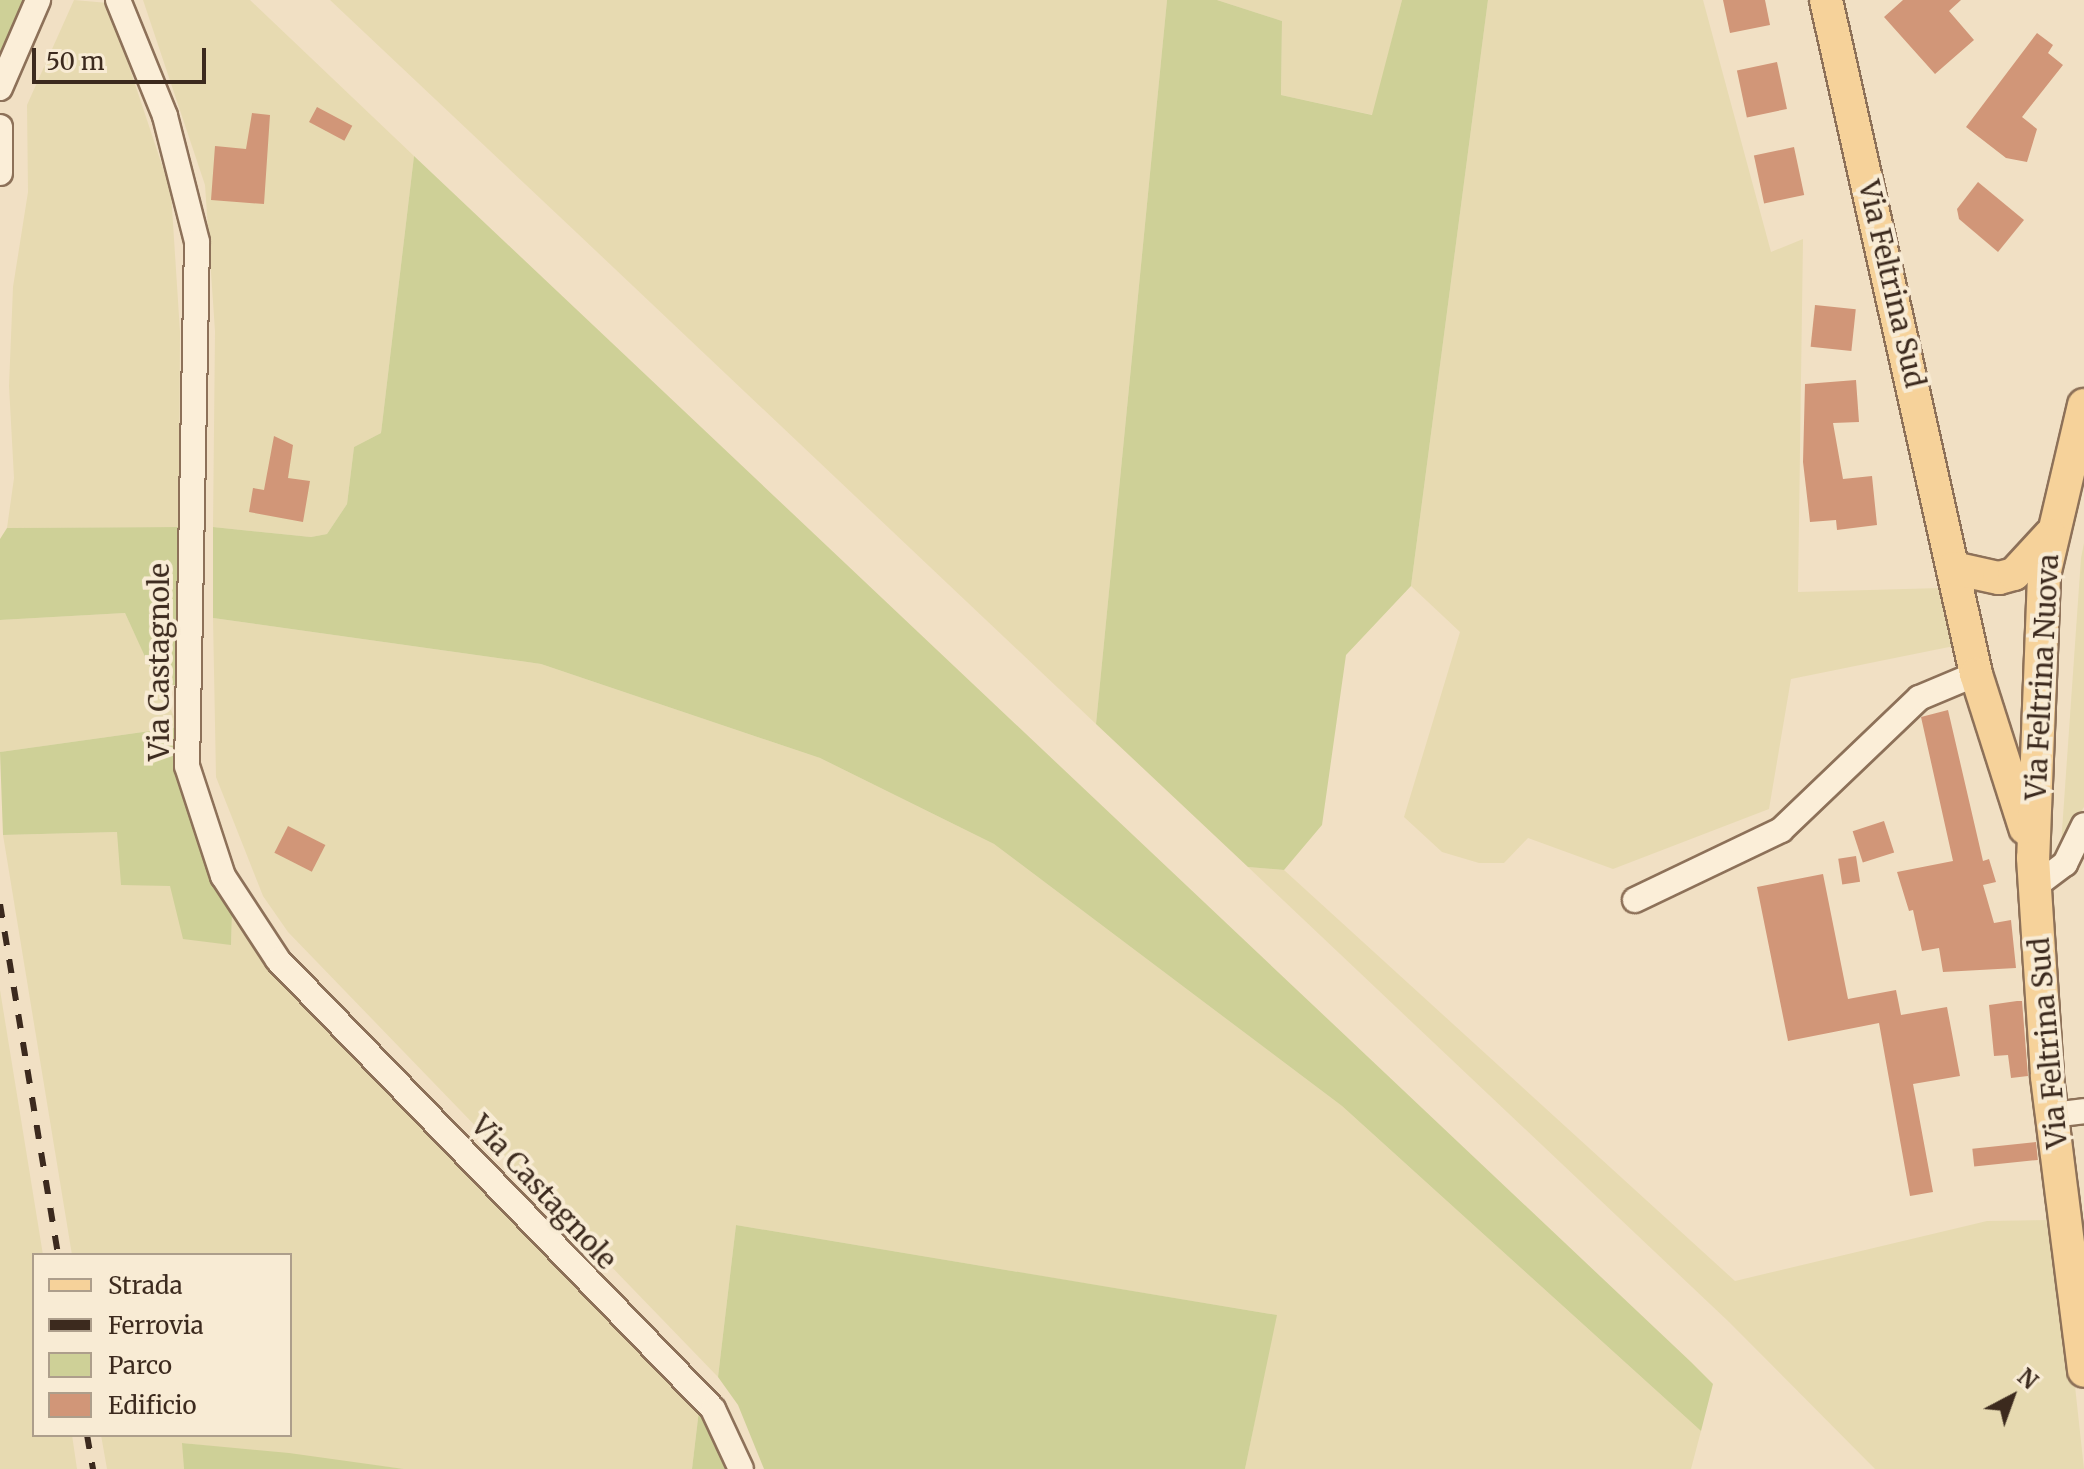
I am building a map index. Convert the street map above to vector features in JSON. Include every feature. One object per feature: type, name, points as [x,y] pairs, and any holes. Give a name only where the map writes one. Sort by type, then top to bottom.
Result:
[{"type":"main road","name":"Via Feltrina Sud","points":[[1826,0],[1976,674],[2034,872],[2047,1077],[2068,1113],[2084,1371]]},
{"type":"main road","name":"Via Feltrina Nuova","points":[[2034,872],[2041,616],[2050,535],[2084,405]]},
{"type":"main road","points":[[1953,568],[1999,578],[2014,574],[2050,535]]},
{"type":"street","points":[[0,88],[38,0]]},
{"type":"street","name":"Via Castagnole","points":[[118,0],[165,116],[197,242],[187,766],[199,816],[247,920],[278,960],[713,1409],[741,1469]]},
{"type":"street","points":[[0,127],[0,173]]},
{"type":"street","points":[[1635,900],[1781,830],[1919,698],[1976,674]]},
{"type":"street","points":[[2034,872],[2065,864],[2084,825]]},
{"type":"shaded area","points":[[74,0],[108,3],[171,192],[180,332],[179,527],[7,528],[14,478],[9,386],[13,287],[28,192],[27,105]]},
{"type":"shaded area","points":[[143,0],[250,0],[414,156],[381,433],[354,447],[347,504],[327,534],[311,537],[213,527],[215,331],[205,185]]},
{"type":"shaded area","points":[[330,0],[1167,0],[1096,724],[577,233]]},
{"type":"shaded area","points":[[1217,0],[1402,0],[1373,115],[1281,95],[1282,21]]},
{"type":"shaded area","points":[[1488,0],[1703,0],[1771,252],[1803,239],[1798,592],[1941,588],[1954,646],[1791,679],[1769,809],[1613,869],[1528,838],[1504,863],[1479,863],[1442,852],[1404,817],[1460,632],[1411,586]]},
{"type":"shaded area","points":[[2084,543],[2084,807],[2061,845],[2081,558]]},
{"type":"shaded area","points":[[125,613],[179,727],[0,752],[0,620]]},
{"type":"shaded area","points":[[213,618],[541,664],[820,758],[994,844],[1342,1106],[1701,1431],[1691,1469],[1245,1469],[1276,1315],[736,1225],[718,1377],[288,932],[263,896],[216,777]]},
{"type":"shaded area","points":[[117,832],[231,944],[232,913],[261,954],[691,1399],[699,1410],[692,1469],[404,1469],[183,1443],[184,1469],[107,1469],[101,1437],[292,1437],[292,1253],[72,1253],[3,835]]},
{"type":"shaded area","points":[[1248,867],[1284,870],[1735,1281],[1987,1221],[2057,1220],[2084,1469],[1875,1469],[1729,1322]]},
{"type":"shaded area","points":[[0,990],[43,1253],[32,1253],[32,1437],[72,1437],[77,1469],[0,1469]]},
{"type":"green space","points":[[0,0],[36,0],[0,75]]},
{"type":"green space","points":[[1167,0],[1217,0],[1282,21],[1281,95],[1372,115],[1402,0],[1488,0],[1411,586],[1346,655],[1322,825],[1284,870],[1248,867],[1096,724]]},
{"type":"green space","points":[[414,156],[1691,1362],[1713,1384],[1701,1431],[1342,1106],[994,844],[820,758],[541,664],[213,618],[213,527],[311,537],[327,534],[347,504],[354,447],[381,433]]},
{"type":"green space","points":[[179,527],[179,685],[158,685],[125,613],[0,620],[0,539],[7,528]]},
{"type":"green space","points":[[179,727],[182,782],[191,820],[232,913],[231,945],[183,939],[170,886],[121,885],[117,832],[3,835],[0,752]]},
{"type":"green space","points":[[736,1225],[1277,1315],[1245,1469],[764,1469],[738,1405],[718,1377]]},
{"type":"green space","points":[[699,1410],[709,1423],[728,1469],[692,1469]]},
{"type":"green space","points":[[182,1443],[289,1453],[404,1469],[184,1469]]},
{"type":"building","points":[[1723,0],[1765,0],[1770,25],[1730,33]]},
{"type":"building","points":[[1903,0],[1961,0],[1949,11],[1974,40],[1935,74],[1884,17]]},
{"type":"building","points":[[2037,33],[2053,45],[2048,53],[2063,65],[2022,117],[2037,129],[2027,162],[2006,158],[1966,127]]},
{"type":"building","points":[[1777,62],[1787,109],[1747,117],[1737,71]]},
{"type":"building","points":[[317,107],[352,126],[344,141],[309,122]]},
{"type":"building","points":[[252,113],[270,115],[264,204],[211,200],[215,146],[246,149]]},
{"type":"building","points":[[1794,147],[1804,195],[1764,203],[1754,156]]},
{"type":"building","points":[[1978,182],[2024,220],[1998,252],[1959,219],[1957,209]]},
{"type":"building","points":[[1815,305],[1856,309],[1851,351],[1811,347]]},
{"type":"building","points":[[1856,380],[1859,422],[1833,423],[1843,479],[1872,476],[1877,525],[1837,530],[1836,520],[1810,522],[1803,462],[1805,384]]},
{"type":"building","points":[[274,436],[293,445],[288,478],[310,481],[303,522],[249,512],[253,488],[264,490]]},
{"type":"building","points":[[1948,710],[1983,861],[1989,859],[1996,882],[1983,885],[1994,923],[2011,920],[2016,968],[1943,972],[1939,948],[1922,951],[1913,910],[1909,911],[1897,872],[1953,861],[1921,717]]},
{"type":"building","points":[[1884,821],[1894,852],[1863,863],[1853,831]]},
{"type":"building","points":[[288,826],[325,845],[312,872],[274,853]]},
{"type":"building","points":[[1856,856],[1860,882],[1842,884],[1838,859]]},
{"type":"building","points":[[1823,874],[1848,999],[1896,990],[1901,1015],[1947,1007],[1960,1076],[1913,1084],[1933,1192],[1910,1196],[1879,1023],[1788,1041],[1757,887]]},
{"type":"building","points":[[2022,1001],[2028,1076],[2011,1078],[2008,1055],[1994,1056],[1989,1005]]},
{"type":"building","points":[[2036,1142],[2038,1160],[1974,1167],[1972,1149]]},
{"type":"railway","points":[[0,904],[58,1253]]},
{"type":"railway","points":[[87,1437],[93,1469]]}]
